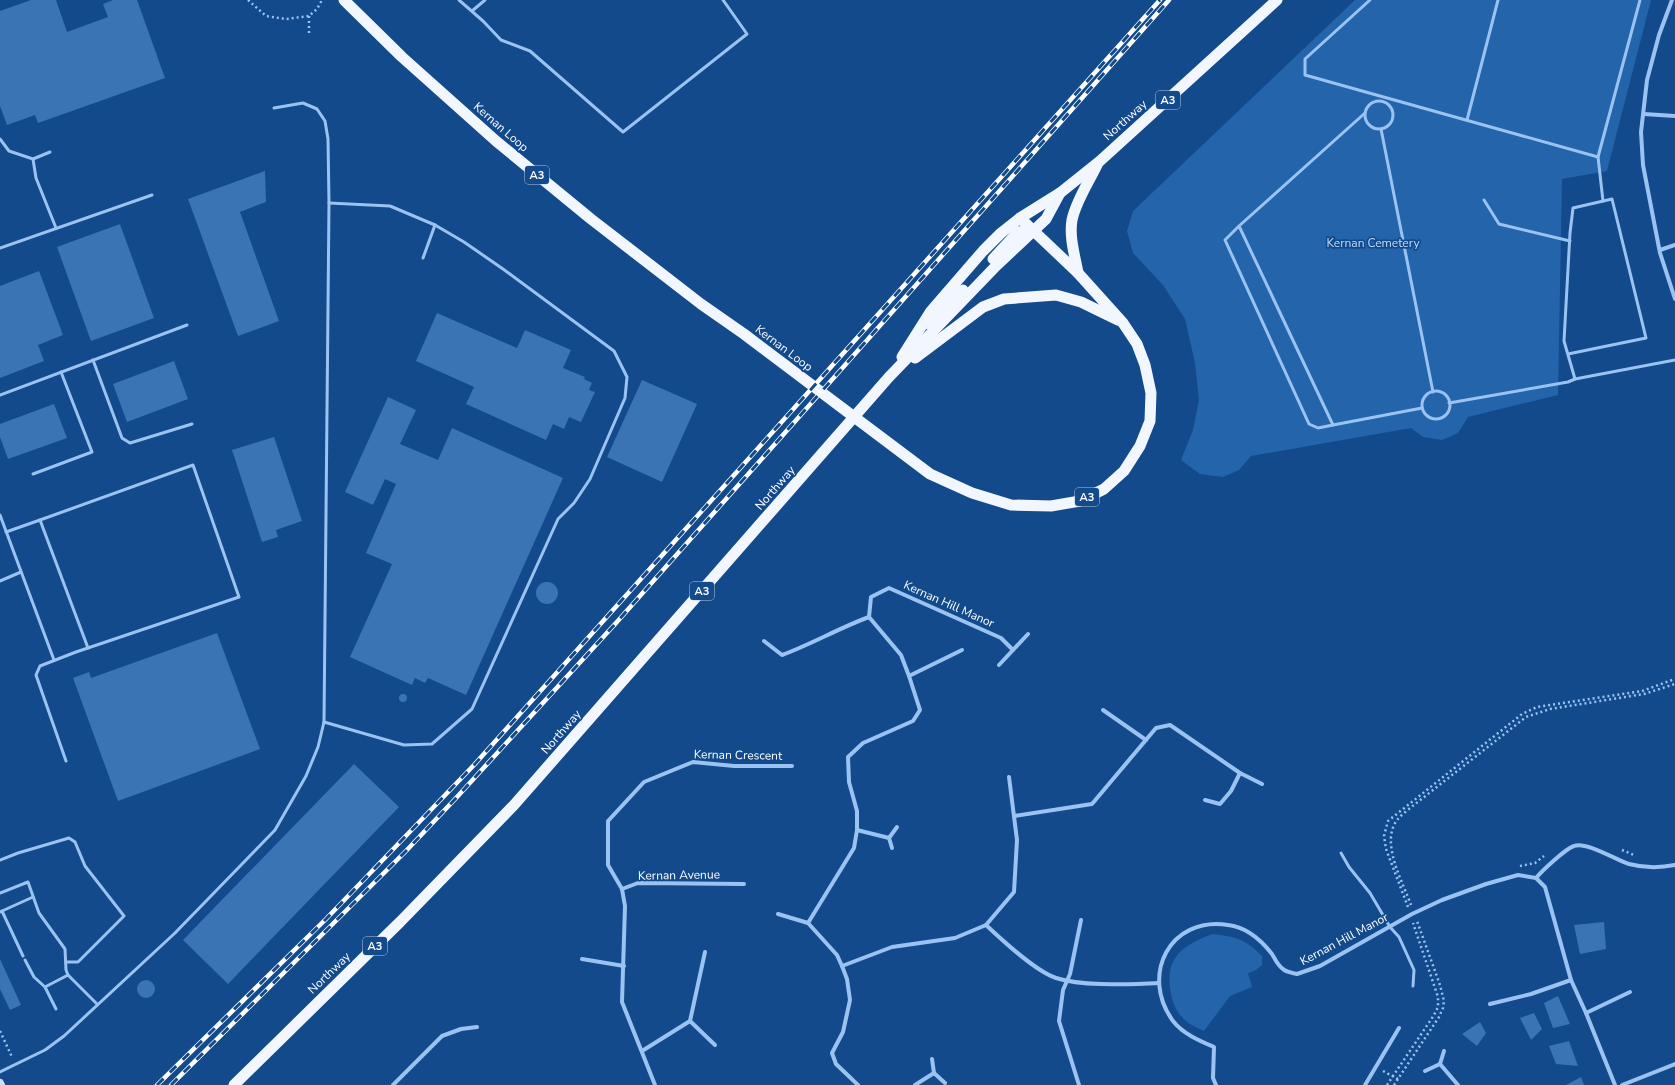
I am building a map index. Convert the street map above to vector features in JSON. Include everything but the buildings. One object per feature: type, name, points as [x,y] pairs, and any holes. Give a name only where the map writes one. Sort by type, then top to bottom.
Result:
[{"type":"highway","name":"Kernan Loop","points":[[344,0],[402,57],[496,141],[591,219],[701,304],[744,334],[930,474],[972,493],[1011,505],[1051,506],[1080,501],[1104,489],[1124,471],[1140,446],[1150,421],[1151,393],[1145,365],[1137,344],[1124,323]]},
{"type":"highway","name":"Northway","points":[[889,378],[932,311],[982,251],[1020,218],[1060,193],[1100,161],[1277,0]]},
{"type":"highway","points":[[1078,273],[1072,237],[1072,220],[1079,202],[1100,161]]},
{"type":"highway","name":"Northway","points":[[234,1085],[400,922],[514,805],[889,378],[1033,230],[1046,219],[1060,193]]},
{"type":"highway","name":"A3","points":[[1020,218],[1078,273],[1124,323]]},
{"type":"highway","points":[[914,339],[983,270],[1018,232],[1033,230]]},
{"type":"highway","name":"A3","points":[[889,378],[983,307],[1004,299],[1056,295],[1081,302],[1124,323]]},
{"type":"street","points":[[1672,0],[1659,35],[1647,80],[1641,132],[1643,165],[1660,250],[1675,299]]},
{"type":"street","points":[[1644,114],[1675,116]]},
{"type":"street","points":[[1660,250],[1675,245]]},
{"type":"street","name":"Kernan Hill Manor","points":[[869,617],[871,597],[889,588],[1001,638],[1013,650]]},
{"type":"street","points":[[764,642],[782,655],[869,617],[901,655],[920,710],[913,721],[863,743],[848,757],[849,782],[857,810],[857,830],[854,848],[808,923]]},
{"type":"street","points":[[999,665],[1028,634]]},
{"type":"street","points":[[909,676],[962,650]]},
{"type":"street","points":[[1103,710],[1146,740]]},
{"type":"street","points":[[1014,816],[1092,804],[1156,728],[1170,724],[1240,773],[1262,784]]},
{"type":"street","name":"Kernan Crescent","points":[[622,889],[608,865],[608,821],[644,782],[693,762],[734,766],[792,766]]},
{"type":"street","points":[[1205,800],[1220,804],[1231,791],[1240,773]]},
{"type":"street","points":[[842,966],[892,946],[955,938],[986,925],[1014,892],[1017,840],[1009,777]]},
{"type":"street","points":[[889,838],[897,827]]},
{"type":"street","points":[[857,830],[889,838]]},
{"type":"street","points":[[889,838],[892,848]]},
{"type":"street","points":[[1615,1085],[1571,980],[1545,887],[1536,878],[1550,864],[1574,845],[1583,845],[1629,864],[1660,868],[1675,865]]},
{"type":"street","name":"Kernan Hill Manor","points":[[1216,1085],[1213,1078],[1214,1047],[1193,1038],[1174,1022],[1162,1001],[1159,983],[1160,968],[1165,952],[1177,937],[1192,928],[1208,924],[1228,925],[1249,932],[1263,942],[1283,969],[1297,974],[1320,966],[1412,914],[1442,900],[1486,884],[1518,875],[1536,878]]},
{"type":"street","name":"Kernan Avenue","points":[[655,1085],[622,1002],[625,906],[622,889],[638,883],[744,884]]},
{"type":"street","points":[[778,914],[808,923],[837,955],[847,979],[850,1000],[843,1032],[832,1053],[836,1064],[858,1085]]},
{"type":"street","points":[[1079,1085],[1059,1021],[1063,990],[1070,974],[1080,920]]},
{"type":"street","points":[[986,925],[1036,967],[1054,978],[1067,981],[1112,984],[1159,983]]},
{"type":"street","points":[[642,1052],[690,1021],[705,952]]},
{"type":"street","points":[[582,959],[624,966]]},
{"type":"street","points":[[1490,1004],[1531,994],[1571,980]]},
{"type":"street","points":[[1586,1013],[1630,992]]},
{"type":"street","points":[[690,1021],[715,1045]]},
{"type":"street","points":[[393,1085],[442,1036],[461,1029],[477,1027]]},
{"type":"street","points":[[1365,1085],[1399,1028]]},
{"type":"street","points":[[1425,1071],[1440,1064],[1444,1051]]},
{"type":"street","points":[[932,1058],[934,1073],[945,1083]]},
{"type":"street","points":[[1440,1064],[1458,1085]]},
{"type":"street","points":[[1622,1085],[1675,1064]]},
{"type":"street","points":[[915,1085],[934,1073]]},
{"type":"lane","points":[[459,0],[501,40],[530,51],[623,132],[747,34],[722,0]]},
{"type":"lane","points":[[472,11],[485,0]]},
{"type":"lane","points":[[1370,0],[1305,59],[1305,75],[1598,157]]},
{"type":"lane","points":[[1467,120],[1498,0]]},
{"type":"lane","points":[[1603,201],[1598,157],[1640,0]]},
{"type":"lane","points":[[1380,101],[1382,96]]},
{"type":"lane","points":[[1365,113],[1368,124],[1376,129],[1381,129],[1388,125],[1391,122],[1393,113],[1389,105],[1380,101],[1371,103],[1365,113],[1225,240],[1309,424],[1318,428],[1422,408]]},
{"type":"lane","points":[[0,1072],[45,1050],[64,1036],[175,933],[275,830],[306,776],[318,747],[324,722],[329,203],[328,140],[325,121],[317,109],[303,103],[274,108]]},
{"type":"lane","points":[[1381,129],[1433,392]]},
{"type":"lane","points":[[0,139],[9,151],[33,159],[50,152]]},
{"type":"lane","points":[[33,159],[36,178],[56,228]]},
{"type":"lane","points":[[0,248],[152,195]]},
{"type":"lane","points":[[1568,354],[1646,338],[1612,199],[1573,208],[1564,341],[1575,379]]},
{"type":"lane","points":[[1484,200],[1499,224],[1570,241]]},
{"type":"lane","points":[[324,722],[404,745],[432,744],[472,709],[558,519],[574,503],[590,479],[625,398],[627,377],[614,352],[497,264],[435,225],[390,206],[329,203]]},
{"type":"lane","points":[[423,258],[435,225]]},
{"type":"lane","points":[[1239,226],[1333,425]]},
{"type":"lane","points":[[0,395],[187,325]]},
{"type":"lane","points":[[93,360],[122,438],[130,443],[192,424]]},
{"type":"lane","points":[[1449,403],[1568,382],[1575,379],[1675,360]]},
{"type":"lane","points":[[33,474],[92,452],[60,372]]},
{"type":"lane","points":[[1437,391],[1445,395],[1449,403],[1448,412],[1444,416],[1436,419],[1428,416],[1422,408],[1425,396],[1437,391]]},
{"type":"lane","points":[[6,532],[193,465],[239,597],[88,648],[40,666],[36,676],[66,761]]},
{"type":"lane","points":[[0,516],[54,660]]},
{"type":"lane","points":[[40,520],[88,648]]},
{"type":"lane","points":[[0,581],[21,572]]},
{"type":"lane","points":[[0,860],[18,853],[69,838],[75,842],[85,866],[124,916],[78,962],[66,962]]},
{"type":"lane","points":[[1341,853],[1349,867],[1370,893],[1390,927],[1399,937],[1414,970],[1413,986]]},
{"type":"lane","points":[[0,893],[28,882],[39,912],[65,950],[66,970],[68,976],[97,1004]]},
{"type":"lane","points":[[23,956],[1,912],[33,897]]},
{"type":"lane","points":[[25,960],[34,977],[45,987],[56,1010]]},
{"type":"lane","points":[[45,987],[68,976]]},
{"type":"path","points":[[248,0],[266,16],[286,20],[309,16],[317,9],[322,0]]},
{"type":"path","points":[[309,16],[309,34]]},
{"type":"path","points":[[1394,1085],[1439,1018],[1444,1001],[1429,954],[1416,920],[1407,906],[1386,849],[1384,836],[1388,821],[1522,714],[1536,707],[1636,693],[1675,679]]},
{"type":"path","points":[[1387,1085],[1434,1015],[1438,1006],[1438,997],[1413,922],[1410,905],[1394,861],[1391,848],[1390,834],[1398,819],[1526,716],[1550,709],[1644,694],[1675,684]]},
{"type":"path","points":[[0,1031],[15,1065]]},
{"type":"path","points":[[1376,1067],[1398,1079]]},
{"type":"green space","name":"Kernan Cemetery","points":[[1355,0],[1651,0],[1607,171],[1562,179],[1558,395],[1468,417],[1458,433],[1442,440],[1423,437],[1411,428],[1251,456],[1239,470],[1223,477],[1200,474],[1181,460],[1193,430],[1199,400],[1195,363],[1185,319],[1163,285],[1133,253],[1127,231],[1133,211]]},
{"type":"green space","points":[[1213,934],[1228,936],[1245,942],[1262,956],[1262,965],[1256,970],[1248,973],[1252,987],[1230,996],[1204,1031],[1187,1022],[1176,1008],[1171,994],[1170,971],[1173,962],[1184,948]]},
{"type":"railway","points":[[157,1085],[326,919],[474,765],[1160,0]]},
{"type":"railway","points":[[171,1085],[406,851],[457,797],[616,623],[1169,0]]}]
